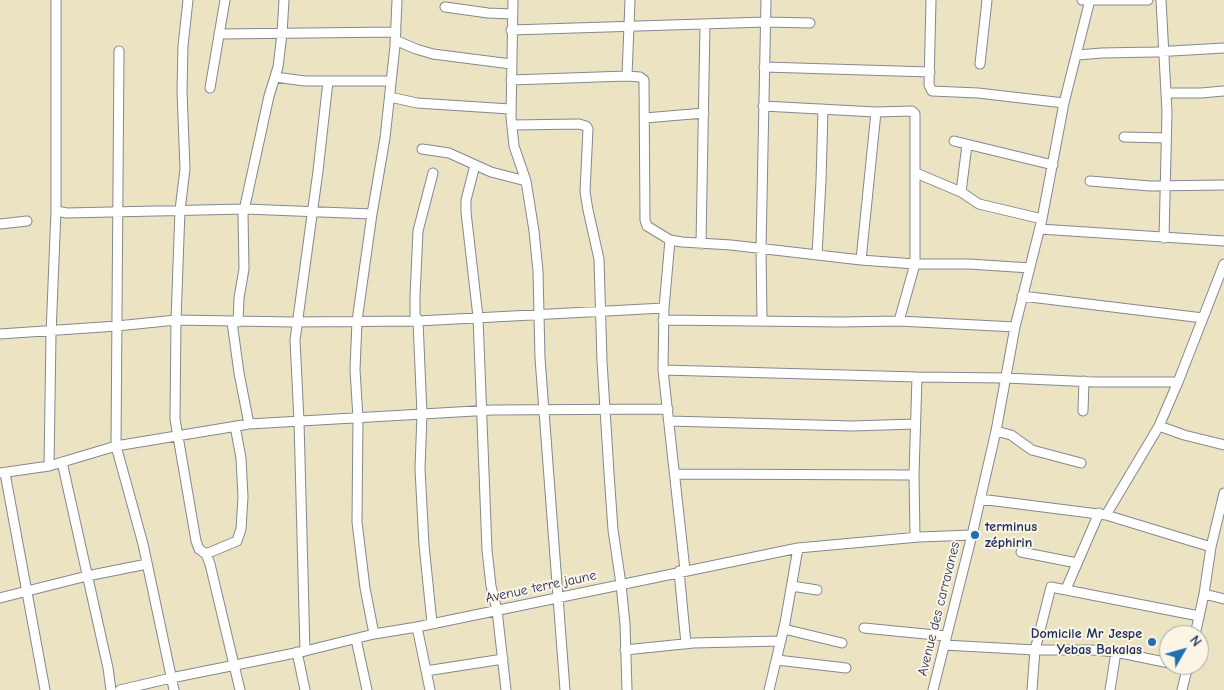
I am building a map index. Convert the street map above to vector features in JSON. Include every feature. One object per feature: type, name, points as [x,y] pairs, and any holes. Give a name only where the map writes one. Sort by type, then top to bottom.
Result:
[{"type":"street","points":[[49,466],[51,330],[56,211],[56,0]]},
{"type":"street","points":[[188,0],[183,46],[182,91],[185,169],[180,210],[176,320],[177,436],[196,541],[199,549],[206,554],[210,564],[240,690]]},
{"type":"street","points":[[210,88],[225,0]]},
{"type":"street","points":[[249,424],[239,373],[235,322],[244,268],[245,245],[243,223],[268,96],[278,67],[284,0]]},
{"type":"street","points":[[374,634],[365,588],[357,522],[358,418],[355,370],[357,321],[390,97],[396,36],[397,0]]},
{"type":"street","points":[[513,0],[510,109],[514,146],[526,181],[535,239],[557,597],[565,690]]},
{"type":"street","points":[[627,76],[630,0]]},
{"type":"street","points":[[762,320],[761,249],[766,0]]},
{"type":"street","points":[[931,0],[929,85],[932,91],[978,93],[1064,103]]},
{"type":"street","points":[[980,64],[987,0]]},
{"type":"street","points":[[1087,0],[1148,0]]},
{"type":"street","name":"Avenue des carravanes","points":[[933,690],[996,431],[1015,327],[1040,229],[1064,103],[1077,55],[1087,0]]},
{"type":"street","points":[[1161,0],[1166,93],[1164,238]]},
{"type":"street","points":[[445,8],[512,14]]},
{"type":"street","points":[[511,30],[766,22],[810,23]]},
{"type":"street","points":[[702,244],[705,25]]},
{"type":"street","points":[[219,34],[396,36],[416,49],[433,54],[511,64]]},
{"type":"street","points":[[1077,55],[1224,48]]},
{"type":"street","points":[[119,51],[116,446],[143,544],[174,690]]},
{"type":"street","points":[[764,67],[930,72]]},
{"type":"street","points":[[511,80],[627,76],[640,77],[644,80],[644,220],[648,226],[670,240],[861,260],[1030,268]]},
{"type":"street","points":[[275,77],[305,81],[391,81]]},
{"type":"street","points":[[305,690],[301,652],[299,421],[295,340],[328,81]]},
{"type":"street","points":[[1166,93],[1224,91]]},
{"type":"street","points":[[390,97],[424,103],[510,109]]},
{"type":"street","points":[[763,106],[912,112],[916,114],[915,264],[899,321]]},
{"type":"street","points":[[817,255],[822,181],[823,109]]},
{"type":"street","points":[[861,260],[876,112]]},
{"type":"street","points":[[645,118],[704,113]]},
{"type":"street","points":[[512,125],[579,124],[587,128],[585,192],[599,259],[605,410],[613,530],[625,624],[627,690]]},
{"type":"street","points":[[1124,137],[1166,138]]},
{"type":"street","points":[[954,142],[1053,164]]},
{"type":"street","points":[[961,192],[967,145]]},
{"type":"street","points":[[422,149],[449,153],[491,172],[526,181]]},
{"type":"street","points":[[475,165],[466,200],[466,212],[478,317],[491,586],[498,610],[506,690]]},
{"type":"street","points":[[432,623],[424,545],[420,469],[422,414],[418,321],[415,315],[415,296],[418,231],[433,172]]},
{"type":"street","points":[[916,173],[961,192],[979,204],[1042,219]]},
{"type":"street","points":[[1090,181],[1166,186],[1224,186]]},
{"type":"street","points":[[56,211],[67,213],[245,209],[372,214]]},
{"type":"street","points":[[0,224],[27,221]]},
{"type":"street","points":[[1040,229],[1164,238],[1224,240]]},
{"type":"street","points":[[670,240],[663,320],[664,370],[676,474],[686,644]]},
{"type":"street","points":[[1066,589],[1077,563],[1103,514],[1159,426],[1224,264]]},
{"type":"street","points":[[1022,296],[1203,318]]},
{"type":"street","points":[[0,334],[176,320],[235,322],[418,321],[664,308]]},
{"type":"street","points":[[663,320],[899,321],[1015,327]]},
{"type":"street","points":[[664,370],[1006,378],[1084,382],[1178,382]]},
{"type":"street","points":[[915,537],[916,377]]},
{"type":"street","points":[[1083,411],[1084,382]]},
{"type":"street","points":[[45,690],[3,473],[49,466],[116,446],[249,424],[482,410],[668,410]]},
{"type":"street","points":[[176,419],[188,429],[198,432]]},
{"type":"street","points":[[669,421],[852,426],[915,424]]},
{"type":"street","points":[[206,554],[237,541],[241,529],[243,497],[241,458],[235,426]]},
{"type":"street","points":[[1159,426],[1184,435],[1224,445]]},
{"type":"street","points":[[996,431],[1011,435],[1032,450],[1081,463]]},
{"type":"street","points":[[62,462],[108,668],[111,690]]},
{"type":"street","points":[[676,474],[914,475]]},
{"type":"street","points":[[1197,625],[1211,547],[1224,493]]},
{"type":"street","points":[[980,499],[1103,514],[1211,547]]},
{"type":"street","name":"Avenue terre jaune","points":[[120,690],[301,652],[374,634],[417,627],[798,548],[915,537],[972,535]]},
{"type":"street","points":[[769,690],[784,629],[798,548]]},
{"type":"street","points":[[1021,552],[1077,563]]},
{"type":"street","points":[[0,598],[87,576],[147,564]]},
{"type":"street","points":[[792,586],[817,590]]},
{"type":"street","points":[[1032,690],[1035,650],[1050,589],[1054,586],[1097,597],[1199,616]]},
{"type":"street","points":[[1204,594],[1224,598]]},
{"type":"street","points":[[417,627],[430,690]]},
{"type":"street","points":[[864,628],[945,640],[1035,650],[1085,649],[1116,652],[1159,661]]},
{"type":"street","points":[[784,629],[842,643]]},
{"type":"street","points":[[356,638],[368,690]]},
{"type":"street","points":[[625,650],[686,644],[781,641]]},
{"type":"street","points":[[1110,690],[1116,652]]},
{"type":"street","points":[[426,672],[504,659]]},
{"type":"street","points":[[777,660],[846,668]]},
{"type":"street","points":[[1182,690],[1184,675]]},
{"type":"place","name":"terminus zéphirin","points":[[975,535]]},
{"type":"place","name":"Domicile Mr Jespe Yebas Bakalas","points":[[1152,642]]}]
